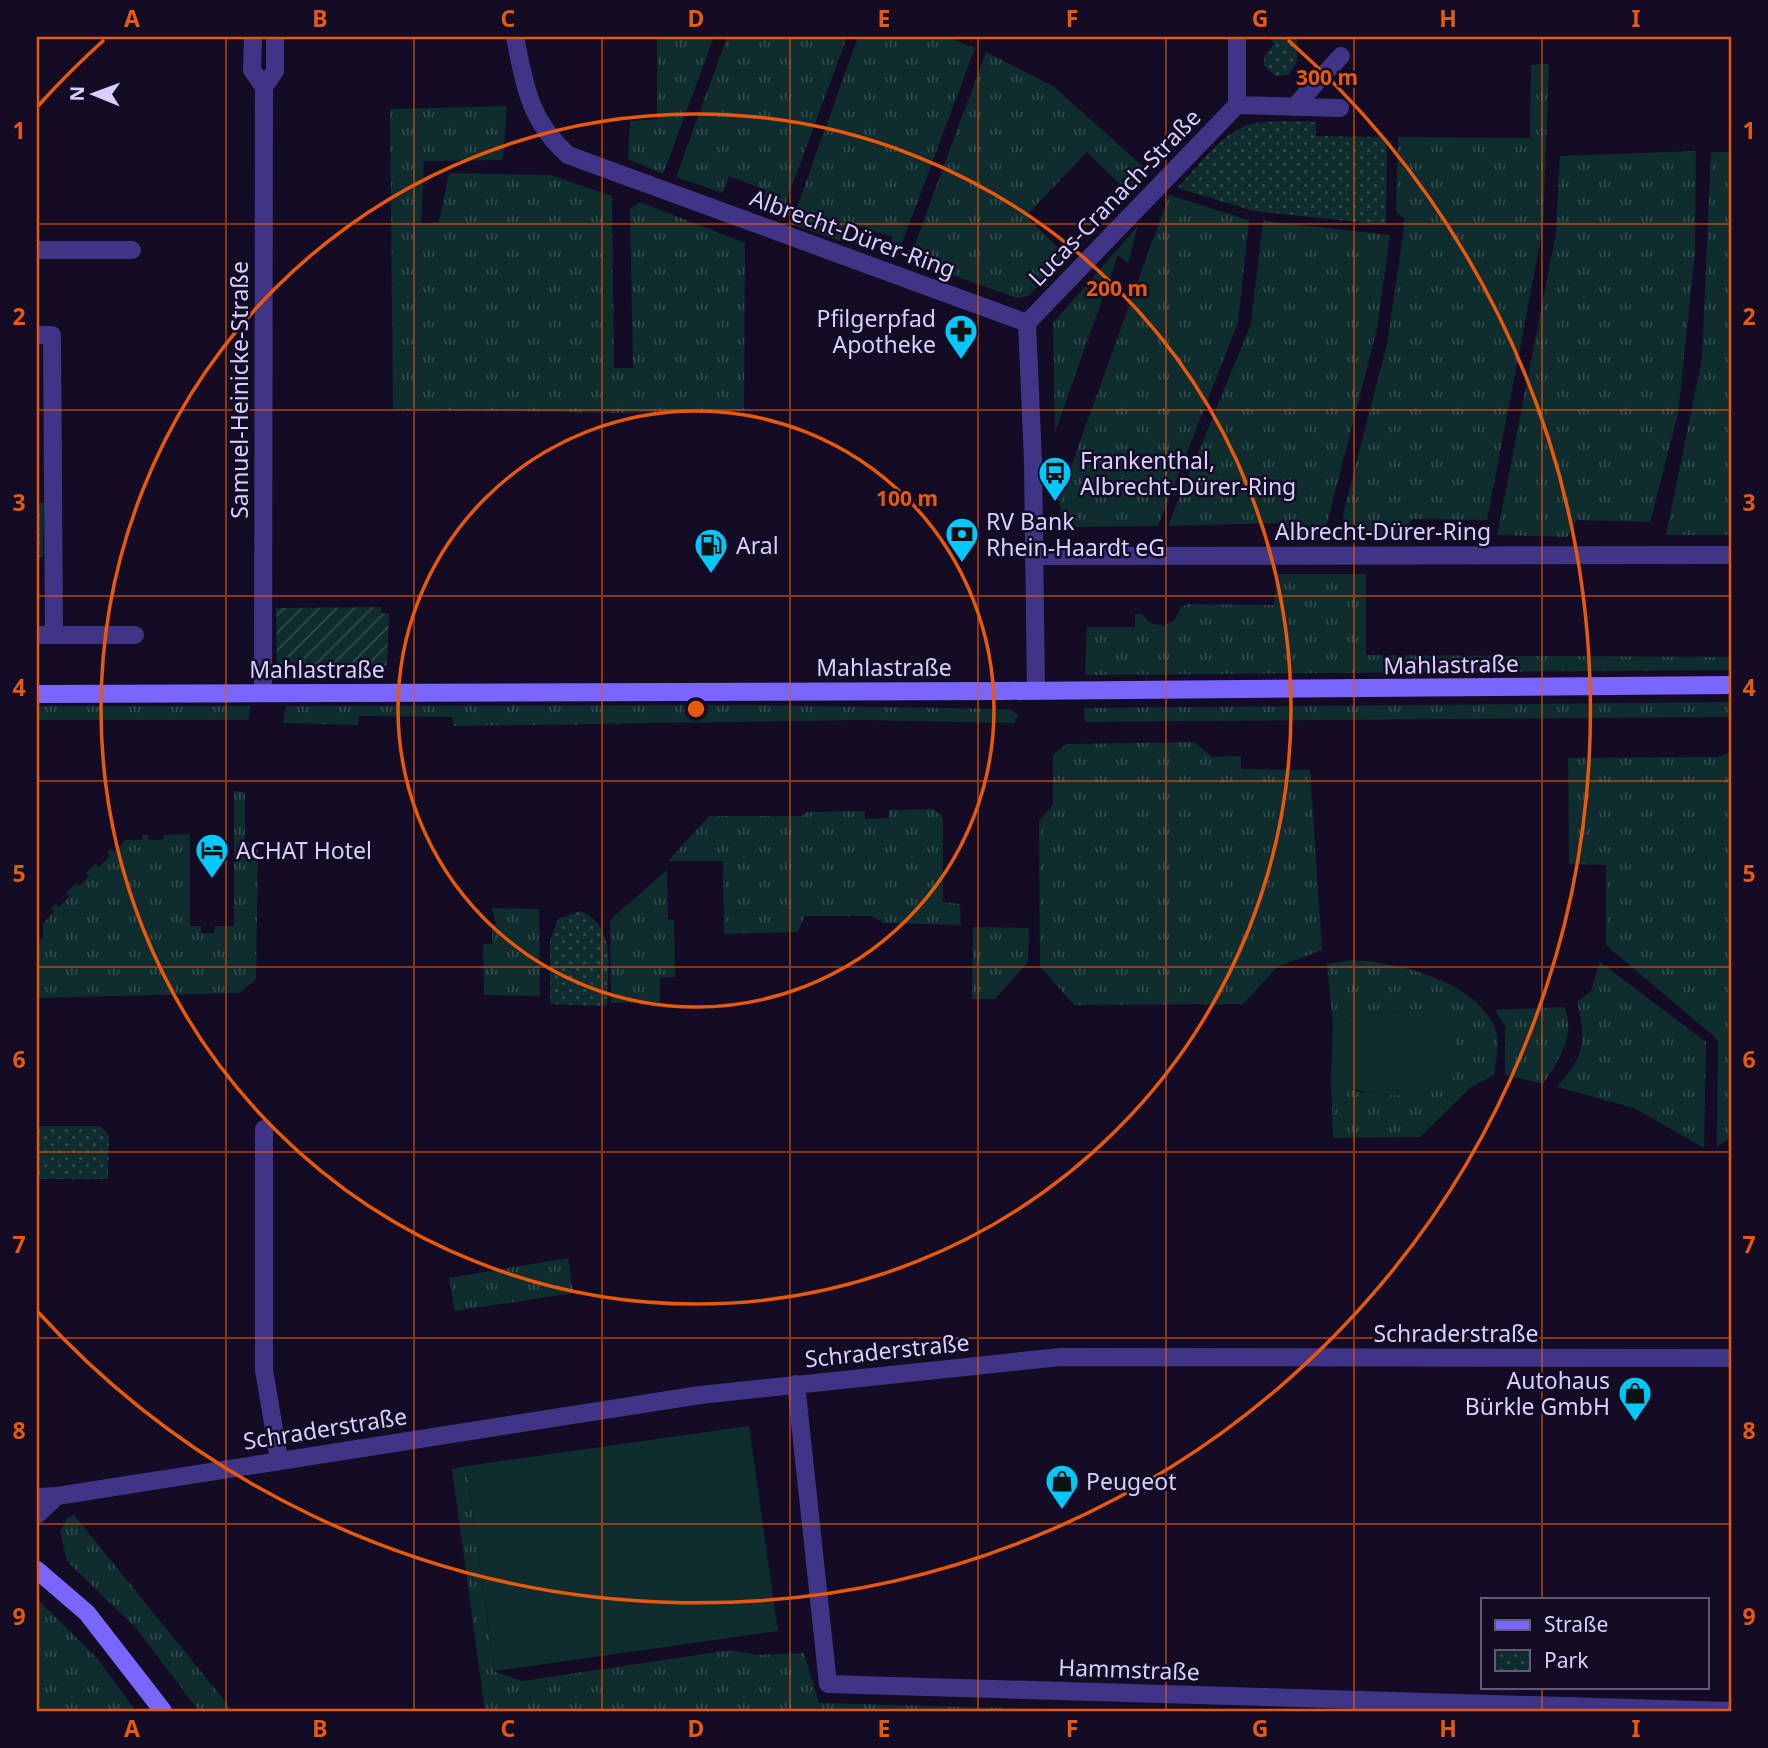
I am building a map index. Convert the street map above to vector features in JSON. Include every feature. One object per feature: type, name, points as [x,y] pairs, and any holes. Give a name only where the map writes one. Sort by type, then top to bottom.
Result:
[{"type":"street","name":"Samuel-Heinicke-Straße","points":[[253,37],[252,70],[264,87]]},
{"type":"street","name":"Samuel-Heinicke-Straße","points":[[263,693],[264,87],[275,71],[275,37]]},
{"type":"street","name":"Albrecht-Dürer-Ring","points":[[514,37],[535,114],[547,136],[568,155],[1027,323]]},
{"type":"street","points":[[1237,37],[1237,105],[1340,108]]},
{"type":"street","points":[[1294,107],[1341,56]]},
{"type":"street","name":"Lucas-Cranach-Straße","points":[[1027,323],[1237,105]]},
{"type":"street","points":[[37,250],[132,250]]},
{"type":"street","points":[[1027,323],[1035,556],[1036,691]]},
{"type":"street","points":[[37,335],[52,335],[45,635],[135,635]]},
{"type":"street","name":"Albrecht-Dürer-Ring","points":[[1035,556],[1731,555]]},
{"type":"street","name":"Mahlastraße","points":[[37,694],[1036,691],[1731,685]]},
{"type":"street","points":[[264,1129],[264,1370],[279,1460]]},
{"type":"street","name":"Schraderstraße","points":[[37,1497],[700,1395],[1060,1356],[1731,1358]]},
{"type":"street","name":"Hammstraße","points":[[796,1384],[828,1684],[1730,1711]]},
{"type":"street","points":[[37,1515],[57,1496]]},
{"type":"street","points":[[37,1570],[87,1614],[161,1709]]},
{"type":"green space","points":[[657,37],[714,37],[663,174],[628,159],[630,121],[657,119]]},
{"type":"green space","points":[[727,37],[847,37],[782,213],[761,206],[766,190],[729,176],[723,193],[676,177]]},
{"type":"green space","points":[[858,37],[947,37],[975,48],[896,259],[887,256],[893,237],[847,223],[840,241],[791,224]]},
{"type":"green space","points":[[1270,37],[1297,37],[1297,61],[1289,75],[1275,76],[1264,65],[1264,57],[1274,44]]},
{"type":"green space","points":[[986,52],[1053,86],[1148,171],[1130,194],[1087,152],[1026,216],[1068,257],[1028,296],[1017,298],[909,260]]},
{"type":"green space","points":[[1549,64],[1543,228],[1487,520],[1412,519],[1403,537],[1341,537],[1344,510],[1387,344],[1403,235],[1404,219],[1396,211],[1398,137],[1530,138],[1531,65]]},
{"type":"green space","points":[[507,106],[503,160],[424,161],[421,224],[439,222],[449,173],[550,175],[612,196],[614,368],[633,368],[630,209],[640,202],[745,243],[744,411],[614,413],[393,409],[390,109]]},
{"type":"green space","points":[[1271,122],[1316,122],[1316,136],[1387,137],[1386,225],[1254,211],[1177,188],[1223,140],[1244,126]]},
{"type":"green space","points":[[1696,151],[1695,253],[1678,414],[1650,522],[1577,520],[1567,537],[1497,535],[1556,233],[1560,156]]},
{"type":"green space","points":[[1711,152],[1731,152],[1731,535],[1666,535],[1702,359]]},
{"type":"green space","points":[[1169,195],[1249,220],[1238,323],[1158,526],[1070,527],[1064,522],[1059,500]]},
{"type":"green space","points":[[1263,221],[1390,235],[1377,329],[1323,539],[1277,538],[1279,523],[1168,526],[1251,324]]},
{"type":"green space","points":[[1138,226],[1128,263],[1118,255],[1055,432],[1053,323]]},
{"type":"green space","points":[[37,503],[44,503],[43,557],[37,557]]},
{"type":"green space","points":[[1277,574],[1366,574],[1366,655],[1731,657],[1731,670],[1085,675],[1087,627],[1135,627],[1135,614],[1142,614],[1150,623],[1164,626],[1175,620],[1181,607],[1188,604],[1274,605]]},
{"type":"green space","points":[[382,607],[381,613],[389,614],[387,666],[277,665],[276,608]]},
{"type":"green space","points":[[1731,702],[1731,717],[1085,722],[1084,708]]},
{"type":"green space","points":[[743,705],[1009,709],[1019,716],[1014,723],[861,720],[454,726],[452,717],[359,716],[358,725],[283,723],[286,706]]},
{"type":"green space","points":[[37,706],[251,706],[248,720],[37,720]]},
{"type":"green space","points":[[1194,742],[1212,757],[1241,756],[1241,769],[1310,770],[1322,950],[1277,967],[1243,1004],[1074,1005],[1040,966],[1039,821],[1053,805],[1053,755],[1066,744]]},
{"type":"green space","points":[[1731,752],[1731,1137],[1717,1147],[1718,1040],[1606,945],[1606,865],[1569,864],[1568,758],[1718,757]]},
{"type":"green space","points":[[234,791],[245,792],[245,840],[258,850],[256,979],[240,993],[37,998],[37,942],[43,938],[43,923],[54,912],[51,908],[56,904],[59,907],[69,897],[66,893],[89,876],[86,873],[95,864],[99,867],[110,856],[107,853],[111,849],[114,851],[126,840],[142,840],[142,835],[148,835],[148,840],[163,840],[164,835],[190,834],[190,926],[201,926],[201,933],[214,933],[215,926],[234,926]]},
{"type":"green space","points":[[932,809],[943,816],[943,902],[960,904],[961,925],[884,923],[871,916],[805,916],[797,932],[724,934],[723,861],[668,861],[709,816],[801,816],[807,812],[865,811],[865,819],[888,818],[889,810]]},
{"type":"green space","points":[[667,870],[668,919],[674,920],[675,977],[660,978],[660,1002],[611,1003],[610,920]]},
{"type":"green space","points":[[492,908],[539,909],[540,996],[484,995],[483,944],[492,944],[492,924],[496,924]]},
{"type":"green space","points":[[581,911],[593,918],[605,939],[609,964],[607,1006],[550,1004],[550,941],[558,919]]},
{"type":"green space","points":[[973,927],[1029,928],[1028,962],[995,999],[972,999]]},
{"type":"green space","points":[[1351,960],[1392,965],[1440,980],[1479,1005],[1492,1022],[1498,1042],[1494,1075],[1470,1088],[1420,1137],[1333,1138],[1331,1080],[1359,1092],[1380,1094],[1426,1010],[1361,1013],[1333,1024],[1327,964]]},
{"type":"green space","points":[[1600,962],[1706,1042],[1704,1148],[1634,1108],[1557,1087],[1578,1057],[1582,1028],[1577,1002],[1591,991]]},
{"type":"green space","points":[[1564,1007],[1567,1037],[1560,1057],[1543,1084],[1505,1075],[1505,1027],[1495,1010]]},
{"type":"green space","points":[[1426,1010],[1445,1025],[1457,1046],[1458,1068],[1442,1087],[1417,1094],[1386,1095],[1355,1090],[1331,1080],[1333,1024],[1361,1013]]},
{"type":"green space","points":[[37,1126],[100,1126],[109,1135],[108,1179],[37,1179]]},
{"type":"green space","points":[[568,1258],[573,1293],[455,1311],[449,1278]]},
{"type":"green space","points":[[749,1426],[778,1631],[495,1671],[466,1466]]},
{"type":"green space","points":[[466,1466],[495,1672],[522,1681],[731,1650],[756,1655],[804,1653],[819,1703],[1119,1711],[485,1711],[452,1469]]},
{"type":"green space","points":[[74,1515],[233,1711],[199,1711],[136,1628],[67,1561],[60,1533],[67,1518]]},
{"type":"green space","points":[[37,1599],[98,1659],[136,1711],[37,1711]]},
{"type":"place","name":"Pfilgerpfad Apotheke","points":[[961,361]]},
{"type":"place","name":"Frankenthal, Albrecht-Dürer-Ring","points":[[1055,503]]},
{"type":"place","name":"RV Bank Rhein-Haardt eG","points":[[962,564]]},
{"type":"place","name":"Aral","points":[[711,575]]},
{"type":"place","name":"ACHAT Hotel","points":[[212,880]]},
{"type":"place","name":"Autohaus Bürkle GmbH","points":[[1635,1423]]},
{"type":"place","name":"Peugeot","points":[[1062,1511]]}]
